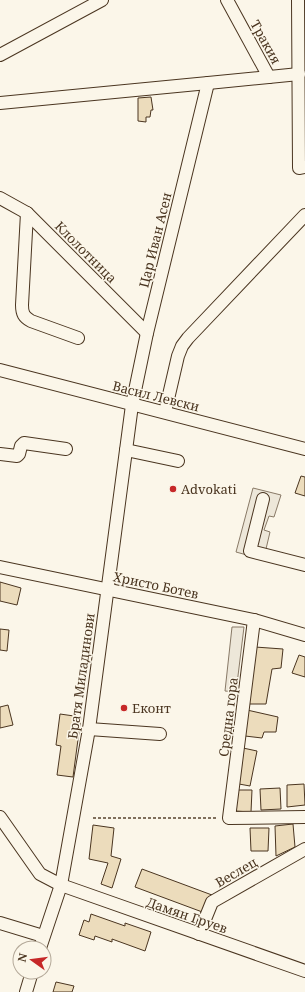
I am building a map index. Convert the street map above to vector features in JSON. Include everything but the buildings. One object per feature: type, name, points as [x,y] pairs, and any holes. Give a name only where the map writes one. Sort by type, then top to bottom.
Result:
[{"type":"street","points":[[0,55],[102,0]]},
{"type":"street","name":"Тракия","points":[[227,0],[269,77]]},
{"type":"street","points":[[298,0],[299,168],[305,168]]},
{"type":"street","points":[[0,103],[299,74]]},
{"type":"street","name":"Цар Иван Асен","points":[[132,405],[147,333],[208,83]]},
{"type":"street","name":"Клолотница","points":[[0,198],[27,213],[147,333]]},
{"type":"street","points":[[27,213],[22,313],[31,321],[78,338]]},
{"type":"street","points":[[165,412],[178,356],[182,346],[305,215]]},
{"type":"street","name":"Васил Левски","points":[[0,370],[305,449]]},
{"type":"street","name":"Братя Миладинови","points":[[42,940],[61,885],[89,729],[132,405]]},
{"type":"street","points":[[0,454],[17,456],[21,446],[24,443],[66,449]]},
{"type":"street","points":[[126,450],[178,461]]},
{"type":"street","points":[[263,499],[250,551],[305,565]]},
{"type":"street","name":"Христо Ботев","points":[[0,567],[254,620],[305,635]]},
{"type":"street","name":"Средна гора","points":[[229,818],[254,620]]},
{"type":"street","points":[[89,729],[160,734]]},
{"type":"street","name":"Дамян Груев","points":[[0,816],[40,874],[61,885],[305,971]]},
{"type":"street","points":[[229,818],[305,817]]},
{"type":"street","name":"Веслец","points":[[199,934],[212,902],[305,849]]},
{"type":"street","points":[[0,923],[43,936]]},
{"type":"street","points":[[26,992],[30,980]]},
{"type":"path","points":[[93,818],[229,818]]},
{"type":"shaded area","points":[[253,488],[281,495],[274,517],[269,516],[264,530],[270,532],[266,549],[305,571],[236,552]]},
{"type":"shaded area","points":[[232,627],[244,627],[236,692],[225,691]]},
{"type":"place","name":"Advokati","points":[[173,489]]},
{"type":"place","name":"Еконт","points":[[124,708]]}]
